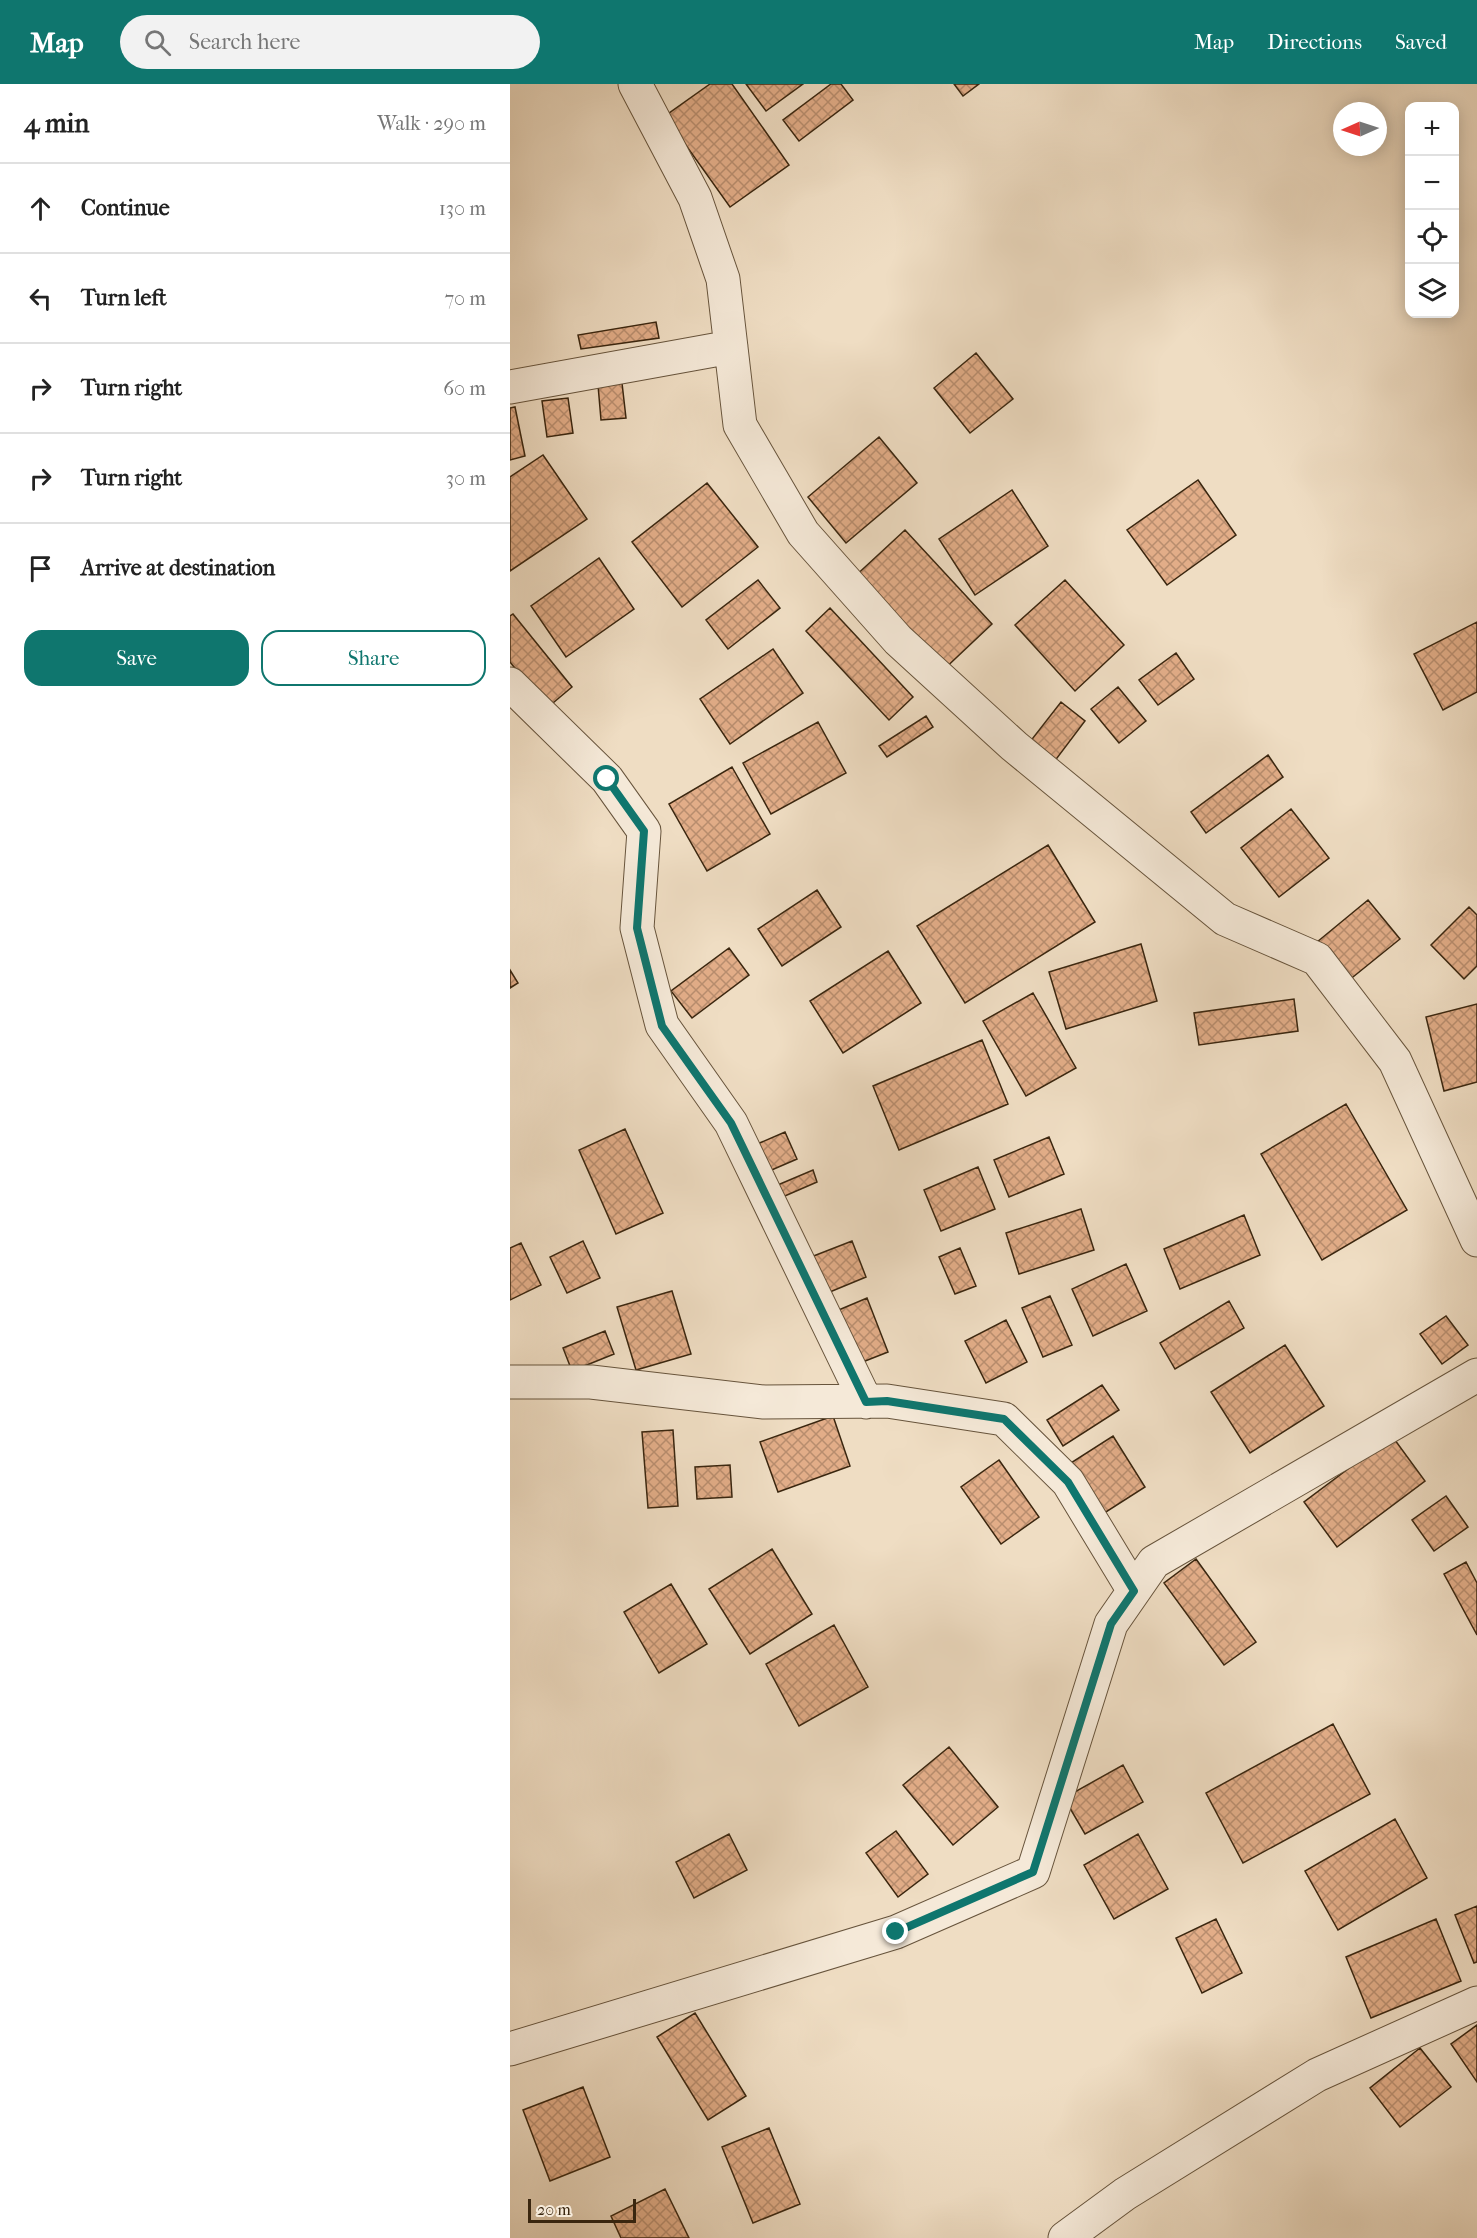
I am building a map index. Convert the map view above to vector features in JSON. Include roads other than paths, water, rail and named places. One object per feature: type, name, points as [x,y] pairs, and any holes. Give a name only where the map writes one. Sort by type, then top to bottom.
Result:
[{"type":"street","points":[[635,84],[695,198],[723,279],[740,425],[802,533],[898,640],[1014,746],[1226,919],[1317,959],[1395,1061],[1477,1240]]},
{"type":"street","points":[[510,387],[731,347]]},
{"type":"street","points":[[510,684],[607,779],[644,831],[637,928],[662,1026],[731,1123],[866,1402]]},
{"type":"street","points":[[510,2049],[896,1932],[1033,1872],[1111,1624],[1154,1562],[1477,1375]]},
{"type":"street","points":[[510,1382],[591,1382],[764,1402],[887,1401],[1004,1419],[1068,1482],[1134,1591]]},
{"type":"street","points":[[1065,2238],[1125,2194],[1317,2075],[1477,2003]]}]
